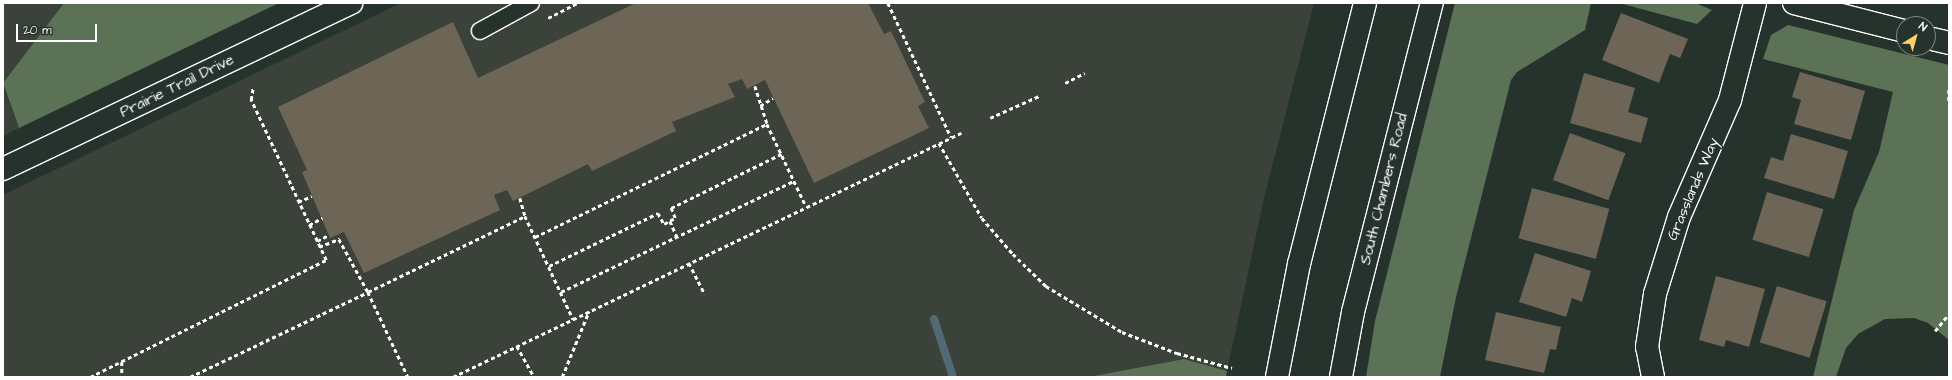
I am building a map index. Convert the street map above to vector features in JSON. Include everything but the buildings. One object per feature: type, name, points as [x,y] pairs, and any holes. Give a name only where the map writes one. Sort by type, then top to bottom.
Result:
[{"type":"street","name":"Prairie Trail Drive","points":[[3,169],[351,3]]},
{"type":"street","points":[[1277,377],[1299,264],[1365,3]]},
{"type":"street","name":"South Chambers Road","points":[[1341,377],[1353,312],[1432,3]]},
{"type":"street","name":"Grasslands Way","points":[[1653,377],[1647,347],[1655,294],[1679,218],[1730,100],[1755,3]]},
{"type":"street","points":[[1794,3],[1896,29]]},
{"type":"street","points":[[1936,40],[1949,43]]},
{"type":"lane","points":[[480,31],[531,3]]},
{"type":"path","points":[[888,3],[951,137]]},
{"type":"path","points":[[1065,83],[1085,73]]},
{"type":"path","points":[[755,86],[760,106],[767,124],[806,206]]},
{"type":"path","points":[[90,377],[326,260],[251,100],[253,87]]},
{"type":"path","points":[[1949,90],[1949,103]]},
{"type":"path","points":[[990,118],[1039,96]]},
{"type":"path","points":[[760,106],[773,98]]},
{"type":"path","points":[[535,237],[767,124]]},
{"type":"path","points":[[453,377],[806,206],[961,133]]},
{"type":"path","points":[[939,143],[982,218],[1013,254],[1046,286],[1122,332],[1177,354],[1232,368]]},
{"type":"path","points":[[549,266],[658,213],[664,224],[675,218],[671,208],[781,154]]},
{"type":"path","points":[[561,292],[794,181]]},
{"type":"path","points":[[298,202],[312,196]]},
{"type":"path","points":[[520,198],[525,216],[573,319]]},
{"type":"path","points":[[190,377],[525,216]]},
{"type":"path","points":[[309,225],[322,218]]},
{"type":"path","points":[[670,221],[677,237]]},
{"type":"path","points":[[316,241],[329,235]]},
{"type":"path","points":[[319,247],[339,239],[368,292],[408,377]]},
{"type":"path","points":[[689,263],[705,294]]},
{"type":"path","points":[[562,377],[590,311]]},
{"type":"path","points":[[1935,331],[1949,314]]},
{"type":"path","points":[[517,346],[534,377]]},
{"type":"path","points":[[122,361],[122,377]]},
{"type":"shaded area","points":[[3,3],[64,3],[3,83]]},
{"type":"shaded area","points":[[401,3],[1314,3],[1264,198],[1227,371],[1184,359],[1088,377],[3,377],[3,195]]},
{"type":"shaded area","points":[[3,86],[19,128],[3,136]]},
{"type":"green space","points":[[64,3],[279,3],[19,128],[3,83]]},
{"type":"green space","points":[[1455,3],[1591,3],[1585,30],[1517,72],[1511,80],[1456,297],[1440,377],[1366,377],[1375,321]]},
{"type":"green space","points":[[1619,3],[1695,3],[1712,10],[1697,24]]},
{"type":"green space","points":[[1788,25],[1896,52],[1896,56],[1913,56],[1949,65],[1949,340],[1928,323],[1914,318],[1885,319],[1858,334],[1846,348],[1836,377],[1813,377],[1854,210],[1879,152],[1893,92],[1763,59],[1771,35]]},
{"type":"green space","points":[[1184,359],[1227,371],[1226,377],[1088,377]]},
{"type":"waterway","points":[[934,319],[953,377]]}]
